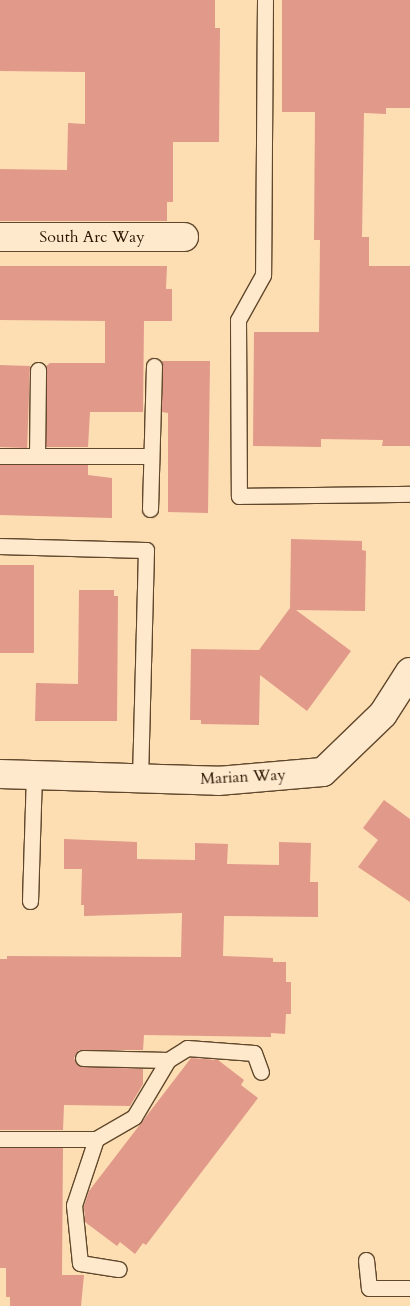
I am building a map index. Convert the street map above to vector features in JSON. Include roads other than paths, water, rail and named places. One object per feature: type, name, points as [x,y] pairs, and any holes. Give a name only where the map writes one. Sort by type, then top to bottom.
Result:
[{"type":"street","name":"South Arc Way","points":[[0,237],[184,237]]},
{"type":"street","name":"Marian Way","points":[[0,774],[218,781],[323,772],[382,714],[410,672]]},
{"type":"lane","points":[[265,0],[263,275],[238,320],[238,496],[410,494]]},
{"type":"lane","points":[[150,509],[154,366]]},
{"type":"lane","points":[[37,456],[38,370]]},
{"type":"lane","points":[[0,456],[151,456]]},
{"type":"lane","points":[[0,546],[146,550],[140,777]]},
{"type":"lane","points":[[30,901],[34,774]]},
{"type":"lane","points":[[0,1139],[96,1140],[134,1117],[168,1060],[187,1048],[254,1053],[261,1072]]},
{"type":"lane","points":[[83,1058],[168,1060]]},
{"type":"lane","points":[[96,1140],[74,1205],[80,1263],[119,1269]]},
{"type":"lane","points":[[366,1260],[369,1288],[410,1288]]}]
